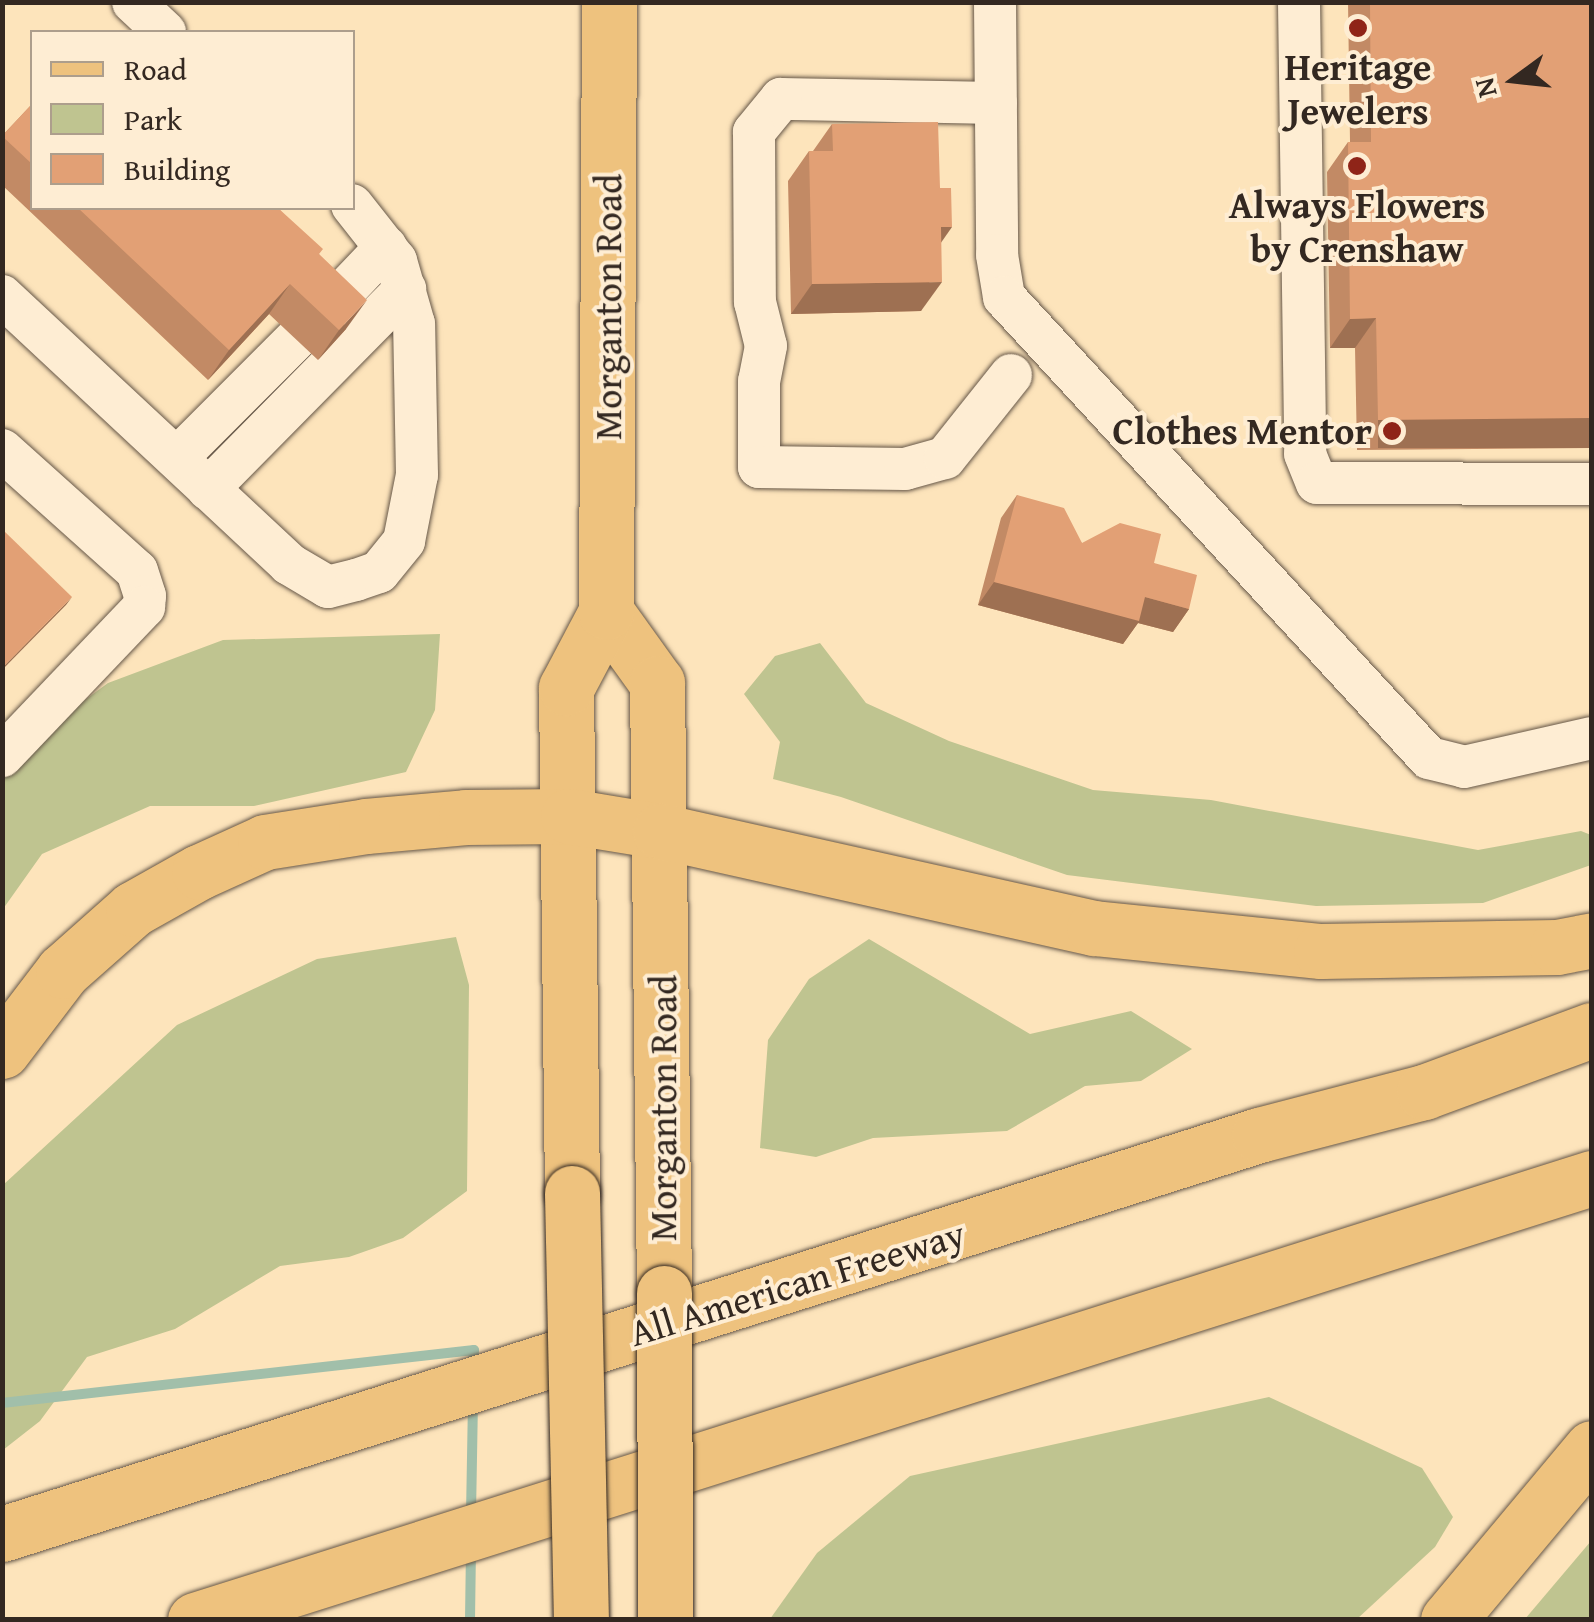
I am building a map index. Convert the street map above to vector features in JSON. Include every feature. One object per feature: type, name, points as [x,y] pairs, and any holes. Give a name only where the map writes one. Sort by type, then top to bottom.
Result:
[{"type":"main road","name":"Morganton Road","points":[[581,1620],[566,688],[606,612],[609,2]]},
{"type":"main road","name":"Morganton Road","points":[[606,612],[656,683],[664,1199],[665,1620]]},
{"type":"main road","points":[[2,1051],[63,971],[133,908],[265,842],[366,826],[466,817],[568,816],[660,831],[1094,928],[1320,950],[1557,947],[1592,940]]},
{"type":"main road","name":"All American Freeway","points":[[2,1534],[1258,1135],[1424,1092],[1592,1030]]},
{"type":"main road","points":[[194,1620],[1592,1178]]},
{"type":"main road","points":[[1448,1620],[1592,1448]]},
{"type":"lane","points":[[132,2],[163,30]]},
{"type":"lane","points":[[995,2],[998,254],[1004,297],[1428,758],[1464,767],[1592,738]]},
{"type":"lane","points":[[1299,2],[1305,454],[1316,484],[1592,484]]},
{"type":"lane","points":[[996,103],[781,99],[754,132],[755,302],[766,346],[759,381],[759,466],[904,469],[944,458],[1011,375]]},
{"type":"lane","points":[[2,296],[278,556],[328,586],[379,572],[395,556],[404,541],[417,475],[414,324],[396,261],[355,209]]},
{"type":"lane","points":[[177,458],[386,246]]},
{"type":"lane","points":[[208,489],[404,289]]},
{"type":"lane","points":[[2,450],[137,570],[145,596],[144,606],[2,756]]},
{"type":"green space","points":[[440,634],[435,710],[406,772],[254,806],[150,806],[42,854],[3,909],[3,760],[108,683],[223,640]]},
{"type":"green space","points":[[820,643],[866,703],[949,741],[1093,790],[1211,800],[1478,850],[1581,831],[1591,835],[1591,865],[1483,903],[1316,906],[1067,875],[841,797],[773,779],[780,742],[744,694],[775,656]]},
{"type":"green space","points":[[456,937],[469,985],[467,1191],[403,1238],[349,1257],[280,1266],[175,1329],[87,1357],[40,1421],[3,1450],[3,1185],[177,1025],[317,959]]},
{"type":"green space","points":[[869,939],[1030,1034],[1131,1011],[1192,1049],[1141,1081],[1085,1086],[1007,1131],[873,1138],[816,1157],[760,1148],[768,1040],[809,979]]},
{"type":"green space","points":[[1269,1397],[1422,1468],[1453,1517],[1435,1547],[1357,1619],[770,1619],[817,1553],[910,1476]]},
{"type":"green space","points":[[1591,1541],[1591,1619],[1525,1619]]},
{"type":"building","points":[[1370,2],[1592,2],[1592,418],[1378,420],[1376,318],[1350,319],[1348,142],[1371,142]]},
{"type":"building","points":[[30,106],[30,162],[2,136]]},
{"type":"building","points":[[938,122],[940,188],[951,188],[952,227],[941,227],[942,282],[812,284],[809,151],[833,151],[832,124]]},
{"type":"building","points":[[80,210],[280,210],[323,249],[319,254],[367,300],[339,330],[290,284],[229,350]]},
{"type":"building","points":[[1017,495],[1064,508],[1082,543],[1120,523],[1161,534],[1154,563],[1197,575],[1189,609],[1145,597],[1139,621],[994,582]]},
{"type":"building","points":[[2,529],[72,597],[2,668]]},
{"type":"waterway","points":[[2,1403],[474,1350],[473,1365]]},
{"type":"waterway","points":[[471,1515],[473,1402]]},
{"type":"waterway","points":[[470,1620],[471,1552]]},
{"type":"place","name":"Heritage Jewelers","points":[[1358,28]]},
{"type":"place","name":"Always Flowers by Crenshaw","points":[[1357,166]]},
{"type":"place","name":"Clothes Mentor","points":[[1392,431]]}]
